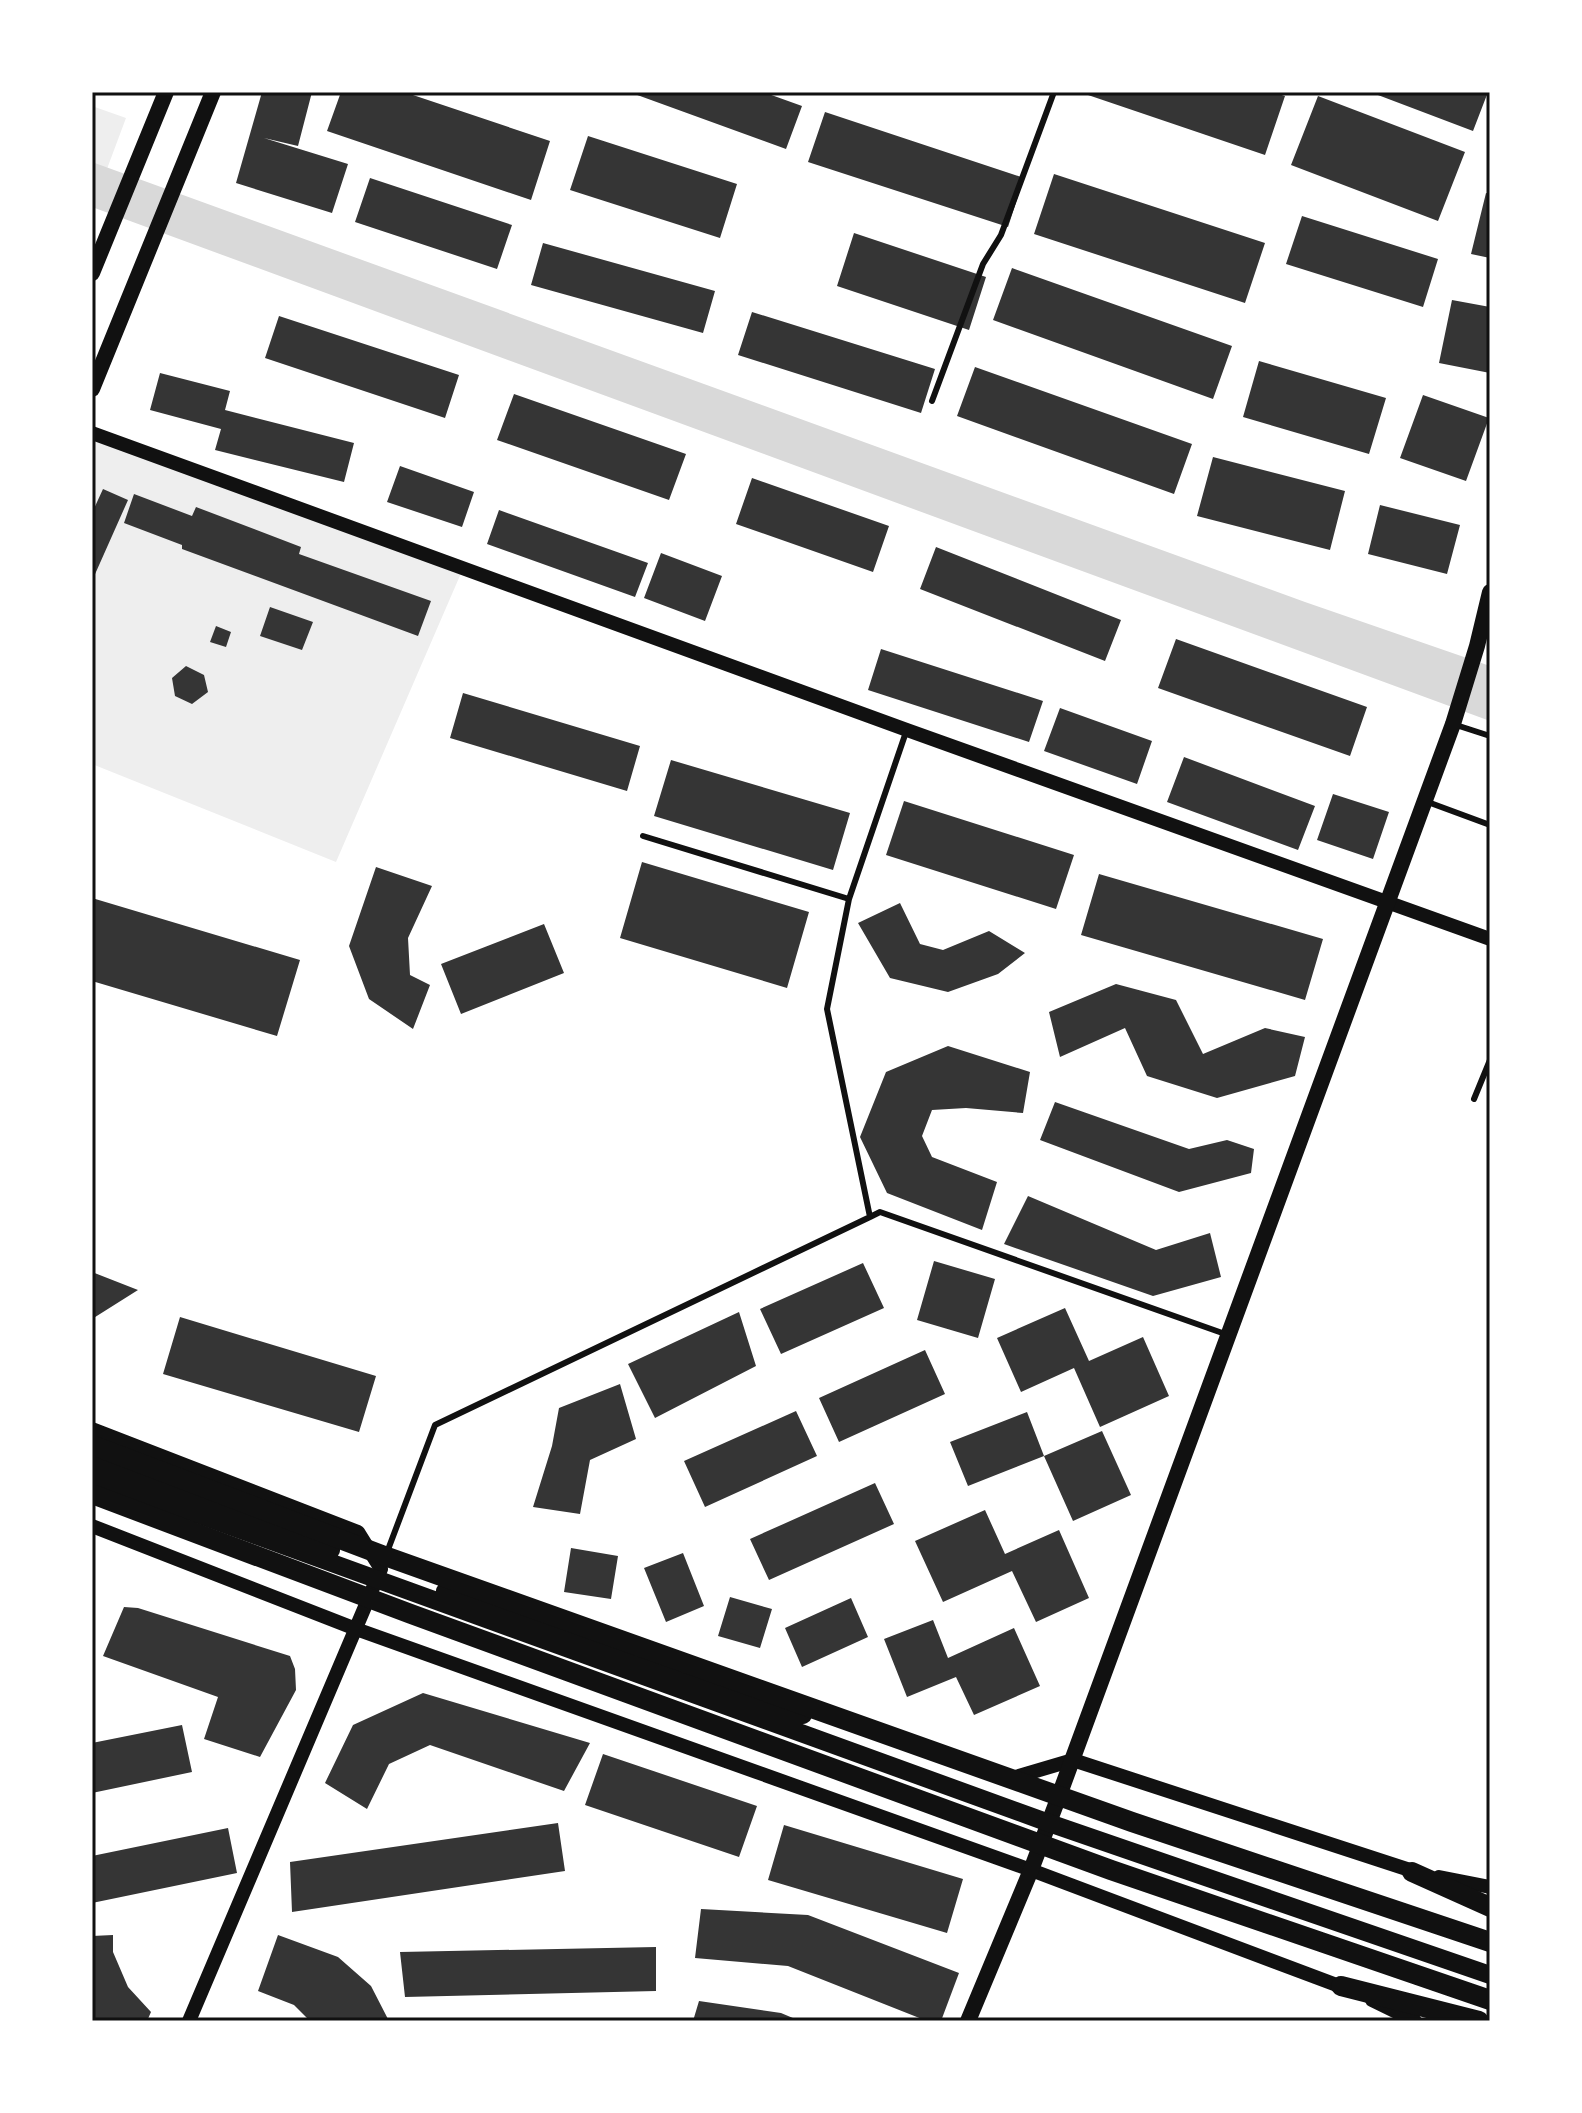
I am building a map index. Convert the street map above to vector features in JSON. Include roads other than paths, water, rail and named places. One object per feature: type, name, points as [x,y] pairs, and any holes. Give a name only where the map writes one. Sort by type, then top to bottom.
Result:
[{"type":"highway","points":[[92,1445],[397,1560],[1132,1822],[1490,1942]]},
{"type":"highway","points":[[92,1494],[1111,1870],[1490,2000]]},
{"type":"highway","points":[[1412,1872],[1490,1907]]},
{"type":"highway","points":[[1341,1986],[1471,2018]]},
{"type":"main road","points":[[92,273],[166,92]]},
{"type":"main road","points":[[92,389],[213,92]]},
{"type":"main road","points":[[968,2021],[1073,1760],[1425,801],[1454,718],[1490,592]]},
{"type":"main road","points":[[92,1459],[379,1575],[1049,1823],[1490,1975]]},
{"type":"main road","points":[[92,1476],[1490,1951]]},
{"type":"street","points":[[92,433],[1490,939]]},
{"type":"street","points":[[92,1429],[358,1532],[379,1575],[189,2021]]},
{"type":"street","points":[[92,1526],[356,1629],[1031,1870],[1341,1986],[1415,2021]]},
{"type":"street","points":[[997,1782],[1073,1760],[1412,1872],[1490,1887]]},
{"type":"lane","points":[[932,401],[983,264],[1001,235],[1054,92]]},
{"type":"lane","points":[[1454,718],[1490,736]]},
{"type":"lane","points":[[870,1217],[827,1009],[849,899],[907,730]]},
{"type":"lane","points":[[1425,801],[1490,825]]},
{"type":"lane","points":[[643,836],[849,899]]},
{"type":"lane","points":[[1474,1099],[1490,1060]]},
{"type":"lane","points":[[379,1575],[435,1425],[880,1212],[1228,1335]]}]
